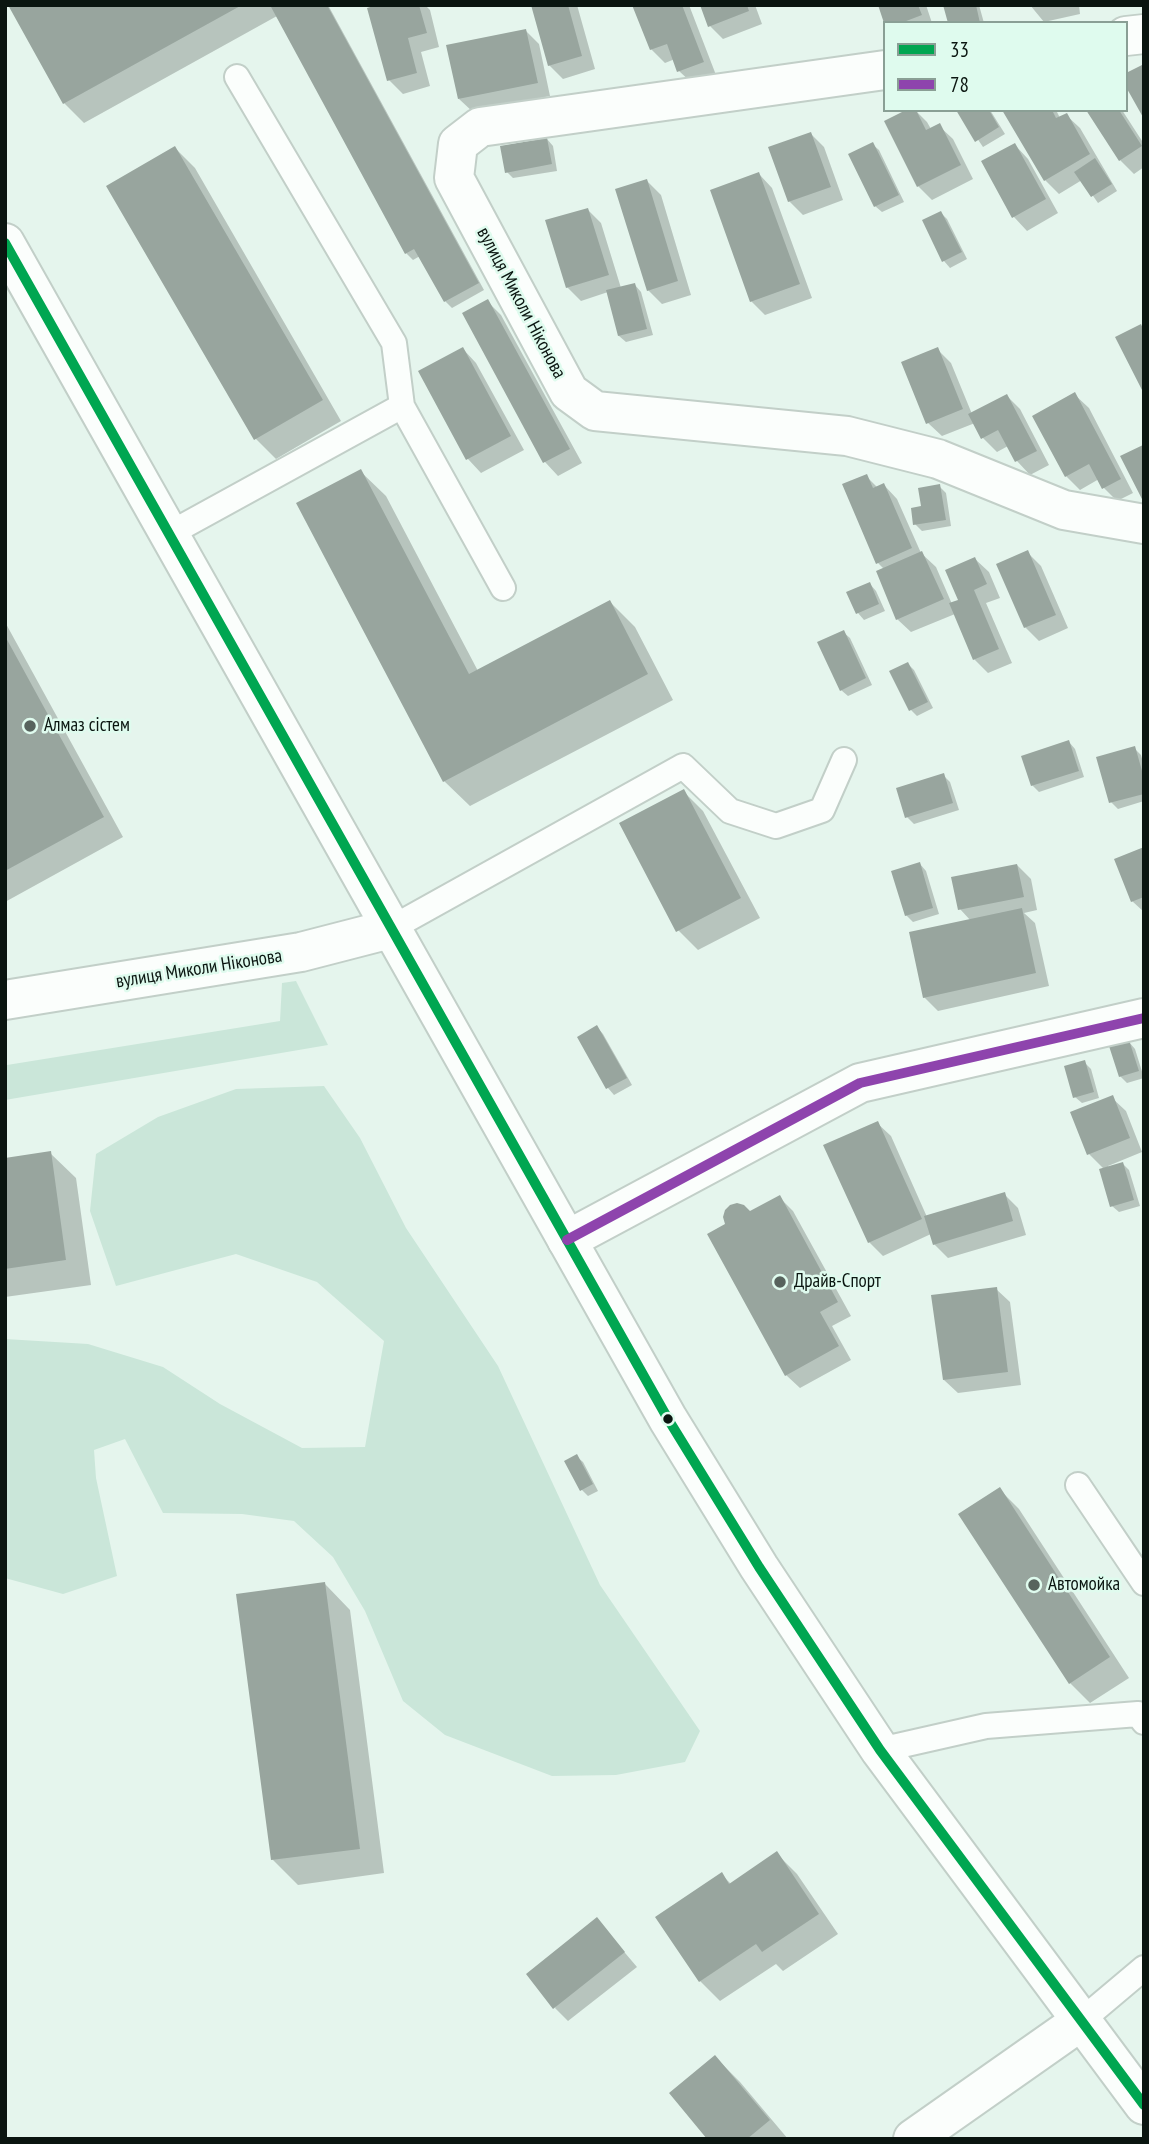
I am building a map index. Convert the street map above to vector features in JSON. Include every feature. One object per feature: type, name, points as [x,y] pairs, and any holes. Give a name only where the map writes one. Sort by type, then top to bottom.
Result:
[{"type":"street","name":"вулиця Миколи Ніконова","points":[[883,70],[480,127],[458,144],[454,178],[569,392],[595,411],[847,436],[938,459],[1064,510],[1144,524]]},
{"type":"street","points":[[5,243],[668,1419],[759,1567],[880,1750],[1144,2105]]},
{"type":"street","name":"вулиця Миколи Ніконова","points":[[5,1000],[301,952],[390,929]]},
{"type":"street","points":[[567,1240],[860,1083],[1144,1018]]},
{"type":"street","points":[[913,2139],[1081,2021]]},
{"type":"lane","points":[[237,78],[394,343],[402,406],[503,588]]},
{"type":"lane","points":[[169,534],[402,406]]},
{"type":"lane","points":[[390,929],[683,766],[730,811],[776,827],[821,810],[844,760]]},
{"type":"lane","points":[[1077,1485],[1144,1583]]},
{"type":"lane","points":[[880,1750],[986,1726],[1142,1713]]},
{"type":"lane","points":[[1081,2021],[1144,1968]]},
{"type":"green space","points":[[296,981],[328,1045],[5,1100],[5,1060],[7,1065],[280,1021],[282,983]]},
{"type":"green space","points":[[324,1086],[360,1138],[406,1228],[498,1366],[600,1585],[700,1731],[685,1762],[616,1775],[552,1776],[445,1735],[403,1701],[365,1611],[333,1557],[294,1521],[242,1514],[163,1513],[125,1439],[94,1450],[96,1478],[117,1576],[63,1594],[5,1578],[5,1339],[88,1344],[163,1367],[220,1404],[302,1448],[365,1447],[384,1341],[317,1282],[236,1254],[116,1286],[90,1211],[96,1154],[158,1117],[236,1089]]},
{"type":"building","points":[[8,5],[242,5],[63,104]]},
{"type":"building","points":[[327,5],[479,283],[444,302],[414,249],[405,254],[271,7]]},
{"type":"building","points":[[377,5],[419,5],[427,33],[408,38],[417,73],[387,81],[367,8]]},
{"type":"building","points":[[531,5],[568,5],[582,56],[548,66]]},
{"type":"building","points":[[632,5],[682,5],[704,62],[677,72],[667,44],[650,50]]},
{"type":"building","points":[[700,5],[747,5],[749,11],[708,27]]},
{"type":"building","points":[[878,5],[918,5],[922,15],[906,21],[883,21]]},
{"type":"building","points":[[943,5],[976,5],[980,21],[947,21]]},
{"type":"building","points":[[526,29],[538,83],[458,99],[446,45]]},
{"type":"building","points":[[1144,64],[1144,119],[1128,91],[1128,72]]},
{"type":"building","points":[[902,112],[917,112],[926,130],[940,123],[961,165],[917,187],[884,121]]},
{"type":"building","points":[[957,112],[990,112],[999,127],[975,142]]},
{"type":"building","points":[[1003,112],[1053,112],[1056,118],[1067,113],[1090,154],[1044,181]]},
{"type":"building","points":[[1087,112],[1120,112],[1142,146],[1119,161]]},
{"type":"building","points":[[811,132],[831,187],[788,202],[768,147]]},
{"type":"building","points":[[547,138],[552,164],[505,173],[500,146]]},
{"type":"building","points":[[873,142],[899,195],[874,207],[848,154]]},
{"type":"building","points":[[1015,143],[1046,199],[1012,218],[981,161]]},
{"type":"building","points":[[175,146],[323,400],[254,440],[106,186]]},
{"type":"building","points":[[1095,158],[1112,184],[1091,197],[1074,172]]},
{"type":"building","points":[[759,172],[800,284],[750,302],[710,190]]},
{"type":"building","points":[[647,179],[678,281],[647,291],[615,189]]},
{"type":"building","points":[[588,208],[609,275],[566,288],[545,220]]},
{"type":"building","points":[[941,211],[962,252],[942,262],[922,220]]},
{"type":"building","points":[[635,283],[647,329],[618,336],[606,290]]},
{"type":"building","points":[[488,299],[570,449],[543,463],[462,313]]},
{"type":"building","points":[[1141,324],[1144,331],[1142,390],[1115,337]]},
{"type":"building","points":[[463,347],[511,436],[466,460],[418,371]]},
{"type":"building","points":[[938,347],[963,409],[926,424],[901,362]]},
{"type":"building","points":[[1075,392],[1121,479],[1102,489],[1089,464],[1065,477],[1032,416]]},
{"type":"building","points":[[1007,394],[1037,451],[1015,462],[998,430],[981,439],[968,414]]},
{"type":"building","points":[[1143,445],[1144,447],[1144,503],[1120,456]]},
{"type":"building","points":[[361,469],[469,674],[610,600],[648,674],[443,782],[296,503]]},
{"type":"building","points":[[867,474],[873,488],[884,483],[912,548],[876,564],[842,484]]},
{"type":"building","points":[[940,484],[946,520],[913,525],[911,508],[921,506],[918,488]]},
{"type":"building","points":[[1028,550],[1056,615],[1024,628],[996,564]]},
{"type":"building","points":[[922,551],[944,599],[896,620],[876,571]]},
{"type":"building","points":[[975,557],[987,584],[974,590],[999,649],[973,660],[949,603],[958,600],[945,570]]},
{"type":"building","points":[[870,582],[879,604],[856,614],[846,592]]},
{"type":"building","points":[[844,630],[866,678],[840,691],[817,642]]},
{"type":"building","name":"Алмаз сістем","points":[[5,636],[104,817],[5,871]]},
{"type":"building","points":[[908,662],[928,702],[909,711],[889,671]]},
{"type":"building","points":[[1069,740],[1079,771],[1031,786],[1021,756]]},
{"type":"building","points":[[1135,746],[1144,778],[1144,794],[1109,803],[1096,757]]},
{"type":"building","points":[[944,773],[953,803],[905,818],[896,788]]},
{"type":"building","points":[[684,789],[741,898],[676,932],[619,823]]},
{"type":"building","points":[[1144,847],[1144,897],[1131,902],[1114,859]]},
{"type":"building","points":[[920,862],[933,908],[905,916],[891,871]]},
{"type":"building","points":[[1017,864],[1024,897],[958,910],[951,877]]},
{"type":"building","points":[[1022,908],[1036,973],[923,998],[909,932]]},
{"type":"building","points":[[597,1025],[627,1078],[606,1089],[577,1037]]},
{"type":"building","points":[[1129,1040],[1139,1071],[1119,1077],[1109,1046]]},
{"type":"building","points":[[1085,1060],[1094,1092],[1073,1098],[1064,1066]]},
{"type":"building","points":[[1113,1095],[1130,1138],[1087,1155],[1070,1112]]},
{"type":"building","points":[[878,1121],[922,1219],[868,1243],[823,1145]]},
{"type":"building","points":[[51,1151],[66,1260],[5,1269],[5,1158]]},
{"type":"building","points":[[1123,1162],[1134,1200],[1110,1207],[1099,1169]]},
{"type":"building","points":[[1005,1192],[1013,1221],[933,1245],[924,1216]]},
{"type":"building","name":"Драйв-Спорт","points":[[780,1195],[838,1302],[820,1312],[839,1346],[785,1376],[707,1234],[725,1224],[723,1217],[730,1205],[744,1205],[750,1211]]},
{"type":"building","points":[[997,1287],[1008,1372],[943,1380],[931,1295]]},
{"type":"building","points":[[577,1454],[593,1484],[580,1491],[564,1461]]},
{"type":"building","name":"Автомойка","points":[[1000,1487],[1110,1657],[1069,1684],[958,1514]]},
{"type":"building","points":[[325,1582],[360,1849],[271,1860],[236,1594]]},
{"type":"building","points":[[777,1851],[819,1914],[762,1952],[756,1944],[699,1982],[655,1917],[722,1872],[729,1884]]},
{"type":"building","points":[[597,1917],[625,1952],[553,2009],[526,1974]]},
{"type":"building","points":[[715,2055],[770,2120],[747,2139],[707,2139],[669,2093]]},
{"type":"transit line","name":"33","points":[[5,243],[668,1419],[759,1567],[880,1750],[1144,2105]]},
{"type":"transit line","name":"78","points":[[567,1240],[860,1083],[1144,1018]]},
{"type":"place","name":"Алмаз сістем","points":[[30,726]]},
{"type":"place","name":"Драйв-Спорт","points":[[780,1282]]},
{"type":"place","name":"Автомойка","points":[[1034,1585]]}]
